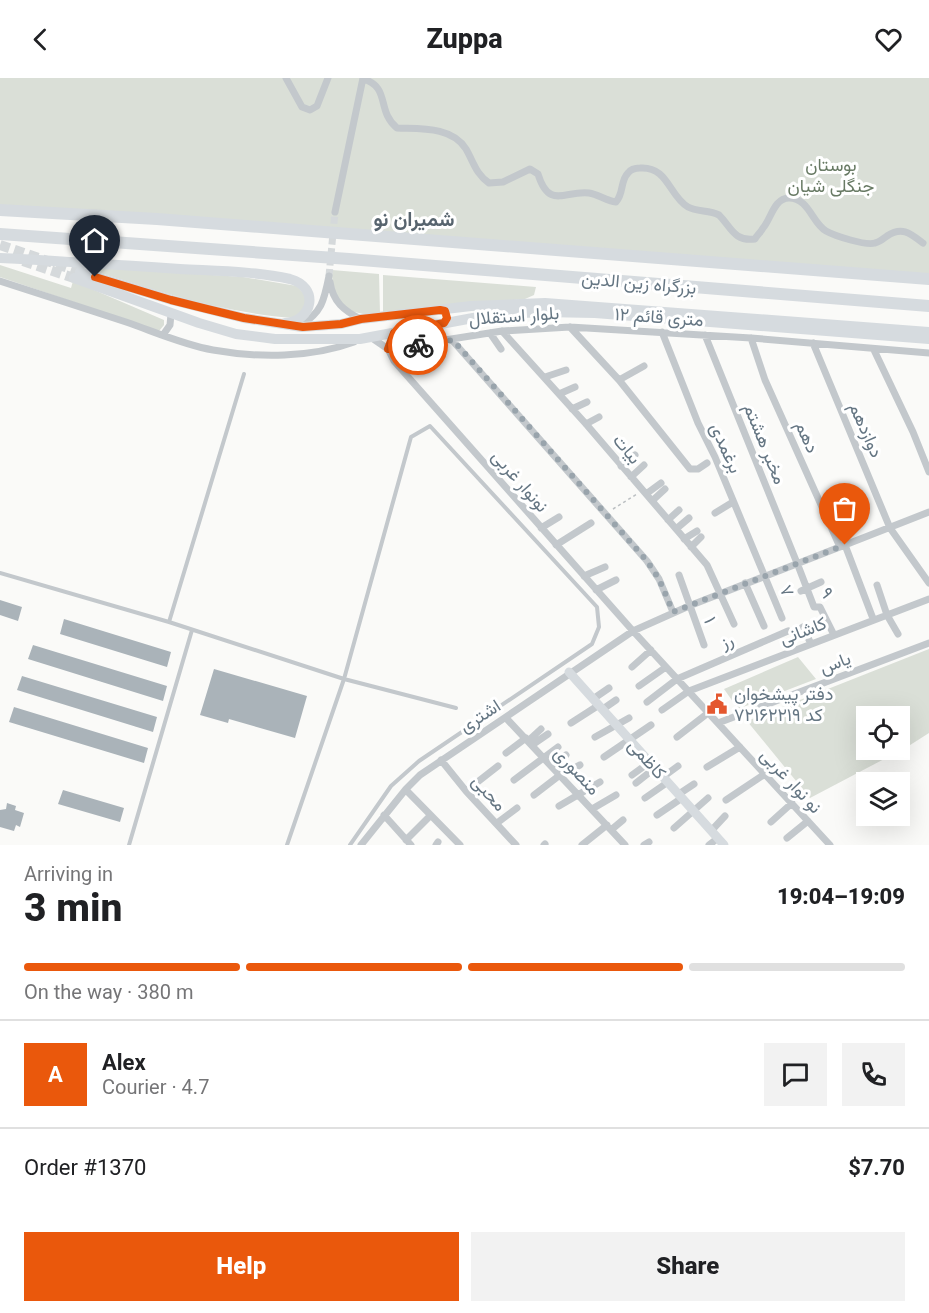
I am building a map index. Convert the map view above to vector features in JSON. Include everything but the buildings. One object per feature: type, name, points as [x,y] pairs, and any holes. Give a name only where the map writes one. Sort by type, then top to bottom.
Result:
[{"type":"highway","name":"بزرگراه زین الدین","points":[[0,210],[157,219],[929,279]]},
{"type":"highway","name":"بزرگراه زین الدین","points":[[0,234],[349,259],[929,306]]},
{"type":"main road","points":[[0,258],[237,272],[291,280],[303,285],[310,295],[309,305],[303,315],[298,320],[277,323]]},
{"type":"main road","name":"بلوار استقلال","points":[[929,332],[545,303],[440,310],[300,327],[224,313],[77,275],[171,314],[236,334],[275,339],[372,338],[502,314],[543,312],[595,313],[929,339]]},
{"type":"main road","points":[[440,310],[448,314],[444,323]]},
{"type":"main road","points":[[219,329],[213,321],[214,315],[224,313]]},
{"type":"street","points":[[286,78],[302,107],[309,110],[317,106],[328,78]]},
{"type":"street","points":[[335,212],[363,79],[374,82],[382,94],[388,121],[397,128],[439,131],[454,139],[465,147],[479,176],[489,183],[503,182],[530,170],[538,174],[541,185],[549,193],[561,197],[585,192],[616,202],[621,196],[626,174],[632,169],[653,168],[663,175],[687,207],[719,215],[730,230],[743,239],[754,239],[764,228],[781,200],[788,198],[797,200],[806,206],[819,225],[832,233],[869,244],[879,243],[886,236],[900,230],[908,231],[923,243]]},
{"type":"street","points":[[300,327],[316,314],[322,305],[329,276],[333,296],[337,303],[350,314],[361,319]]},
{"type":"street","points":[[0,281],[212,350],[258,355],[311,352],[342,346],[360,339]]},
{"type":"street","points":[[163,335],[170,325],[171,314]]},
{"type":"street","name":"۱۲ متری قائم","points":[[388,349],[502,331],[570,327],[751,338],[929,353]]},
{"type":"street","name":"برغمدی","points":[[570,327],[619,380],[690,469],[698,469],[707,463]]},
{"type":"street","name":"بیات","points":[[502,331],[586,424],[707,565],[718,594],[734,624]]},
{"type":"street","name":"برغمدی","points":[[662,332],[764,576]]},
{"type":"street","points":[[372,338],[388,349],[394,333]]},
{"type":"street","points":[[490,333],[501,348]]},
{"type":"street","name":"مخبر هشتم","points":[[705,335],[798,566]]},
{"type":"street","name":"دهم","points":[[751,338],[765,380],[872,616]]},
{"type":"street","points":[[453,340],[647,561],[659,579],[673,612]]},
{"type":"street","name":"دوازدهم","points":[[813,343],[890,528],[929,583]]},
{"type":"street","name":"نونوار غربی","points":[[388,349],[394,361],[633,631]]},
{"type":"street","points":[[874,350],[913,432],[929,472]]},
{"type":"street","points":[[619,380],[644,366]]},
{"type":"street","points":[[544,377],[566,370]]},
{"type":"street","points":[[559,394],[575,387]]},
{"type":"street","points":[[572,409],[587,402]]},
{"type":"street","points":[[586,424],[599,417]]},
{"type":"street","points":[[621,466],[635,455]]},
{"type":"street","points":[[631,477],[644,465]]},
{"type":"street","points":[[644,492],[663,486],[652,501]]},
{"type":"street","points":[[715,513],[733,502]]},
{"type":"street","points":[[668,520],[679,510]]},
{"type":"street","name":"اشتری","points":[[361,845],[420,775],[506,718],[569,672],[633,631],[673,612],[764,576],[798,566],[929,512]]},
{"type":"street","points":[[541,528],[559,517]]},
{"type":"street","points":[[676,530],[689,518]]},
{"type":"street","points":[[556,545],[591,523]]},
{"type":"street","points":[[684,539],[699,534],[691,547]]},
{"type":"street","name":"۹","points":[[798,566],[804,590],[814,607],[820,607],[834,635]]},
{"type":"street","points":[[584,576],[605,567]]},
{"type":"street","name":"۱","points":[[679,575],[704,645]]},
{"type":"street","name":"۷","points":[[764,576],[782,618]]},
{"type":"street","points":[[597,590],[616,580]]},
{"type":"street","points":[[804,590],[821,582]]},
{"type":"street","points":[[746,584],[764,626]]},
{"type":"street","points":[[877,585],[887,615],[898,634]]},
{"type":"street","name":"کاشانی","points":[[662,710],[688,691],[929,599]]},
{"type":"street","points":[[800,629],[804,627],[811,644]]},
{"type":"street","name":"نو نوار غربی","points":[[633,631],[830,845]]},
{"type":"street","name":"رز","points":[[677,678],[788,632]]},
{"type":"street","name":"یاس","points":[[718,723],[929,643]]},
{"type":"street","points":[[632,667],[651,651]]},
{"type":"street","points":[[639,686],[666,667]]},
{"type":"street","name":"کاظمی","points":[[569,672],[718,838]]},
{"type":"street","points":[[647,702],[677,678]]},
{"type":"street","points":[[571,723],[598,704],[609,688]]},
{"type":"street","points":[[598,704],[616,700]]},
{"type":"street","points":[[677,738],[708,713]]},
{"type":"street","name":"منصوری","points":[[506,718],[625,845]]},
{"type":"street","points":[[596,737],[629,718]]},
{"type":"street","points":[[604,756],[651,725]]},
{"type":"street","points":[[506,753],[545,731]]},
{"type":"street","points":[[514,780],[558,747]]},
{"type":"street","points":[[707,767],[740,747]]},
{"type":"street","points":[[552,766],[566,755]]},
{"type":"street","name":"محبی","points":[[441,760],[516,845]]},
{"type":"street","points":[[534,795],[560,775],[580,765]]},
{"type":"street","points":[[632,775],[653,765]]},
{"type":"street","points":[[636,783],[653,765]]},
{"type":"street","points":[[466,791],[498,766]]},
{"type":"street","points":[[645,798],[678,766]]},
{"type":"street","points":[[726,800],[765,774]]},
{"type":"street","points":[[559,806],[600,782]]},
{"type":"street","points":[[657,816],[694,784]]},
{"type":"street","points":[[407,791],[460,845]]},
{"type":"street","points":[[592,809],[616,795]]},
{"type":"street","points":[[674,828],[708,798]]},
{"type":"street","points":[[771,822],[792,803]]},
{"type":"street","points":[[497,823],[517,808]]},
{"type":"street","points":[[384,816],[409,843],[430,816]]},
{"type":"street","points":[[709,845],[718,838],[725,816]]},
{"type":"street","points":[[582,845],[623,820]]},
{"type":"street","points":[[787,838],[808,821]]},
{"type":"lane","points":[[169,622],[244,374]]},
{"type":"lane","points":[[287,845],[344,679],[411,437],[430,426],[597,607],[599,627],[592,644],[419,761],[391,786],[350,845]]},
{"type":"lane","points":[[0,573],[169,622],[344,679],[456,708]]},
{"type":"lane","points":[[129,845],[192,630]]},
{"type":"path","points":[[605,513],[644,492]]},
{"type":"green space","name":"بوستان جنگلی شیان","points":[[0,78],[929,78],[929,280],[0,213]]},
{"type":"green space","points":[[0,265],[71,288],[73,281],[164,320],[164,325],[159,331],[0,277]]},
{"type":"green space","points":[[78,266],[243,277],[297,286],[305,295],[305,308],[294,318],[239,311],[158,291]]},
{"type":"green space","points":[[332,270],[379,274],[380,313],[362,314],[347,308],[335,291]]},
{"type":"green space","points":[[383,275],[536,287],[534,295],[525,299],[383,312]]},
{"type":"green space","points":[[929,649],[929,733],[910,745],[910,706],[856,706],[856,760],[882,760],[810,798],[747,721]]},
{"type":"green space","points":[[798,657],[816,679],[738,709],[724,689]]},
{"type":"tunnel","points":[[329,276],[335,212]]},
{"type":"tunnel","points":[[0,245],[80,272]]},
{"type":"tunnel","points":[[23,261],[74,278]]},
{"type":"way so far","points":[[418,345],[453,340],[647,561],[659,579],[673,612],[845,545]]},
{"type":"place","name":"دفتر پیشخوان کد ۷۲۱۶۲۲۱۹","points":[[717,704]]},
{"type":"district","name":"شمیران نو","points":[[414,219]]},
{"type":"route","points":[[95,277],[171,300],[244,318],[303,327],[445,311],[448,314],[444,323],[394,333],[388,349],[418,345]]}]
